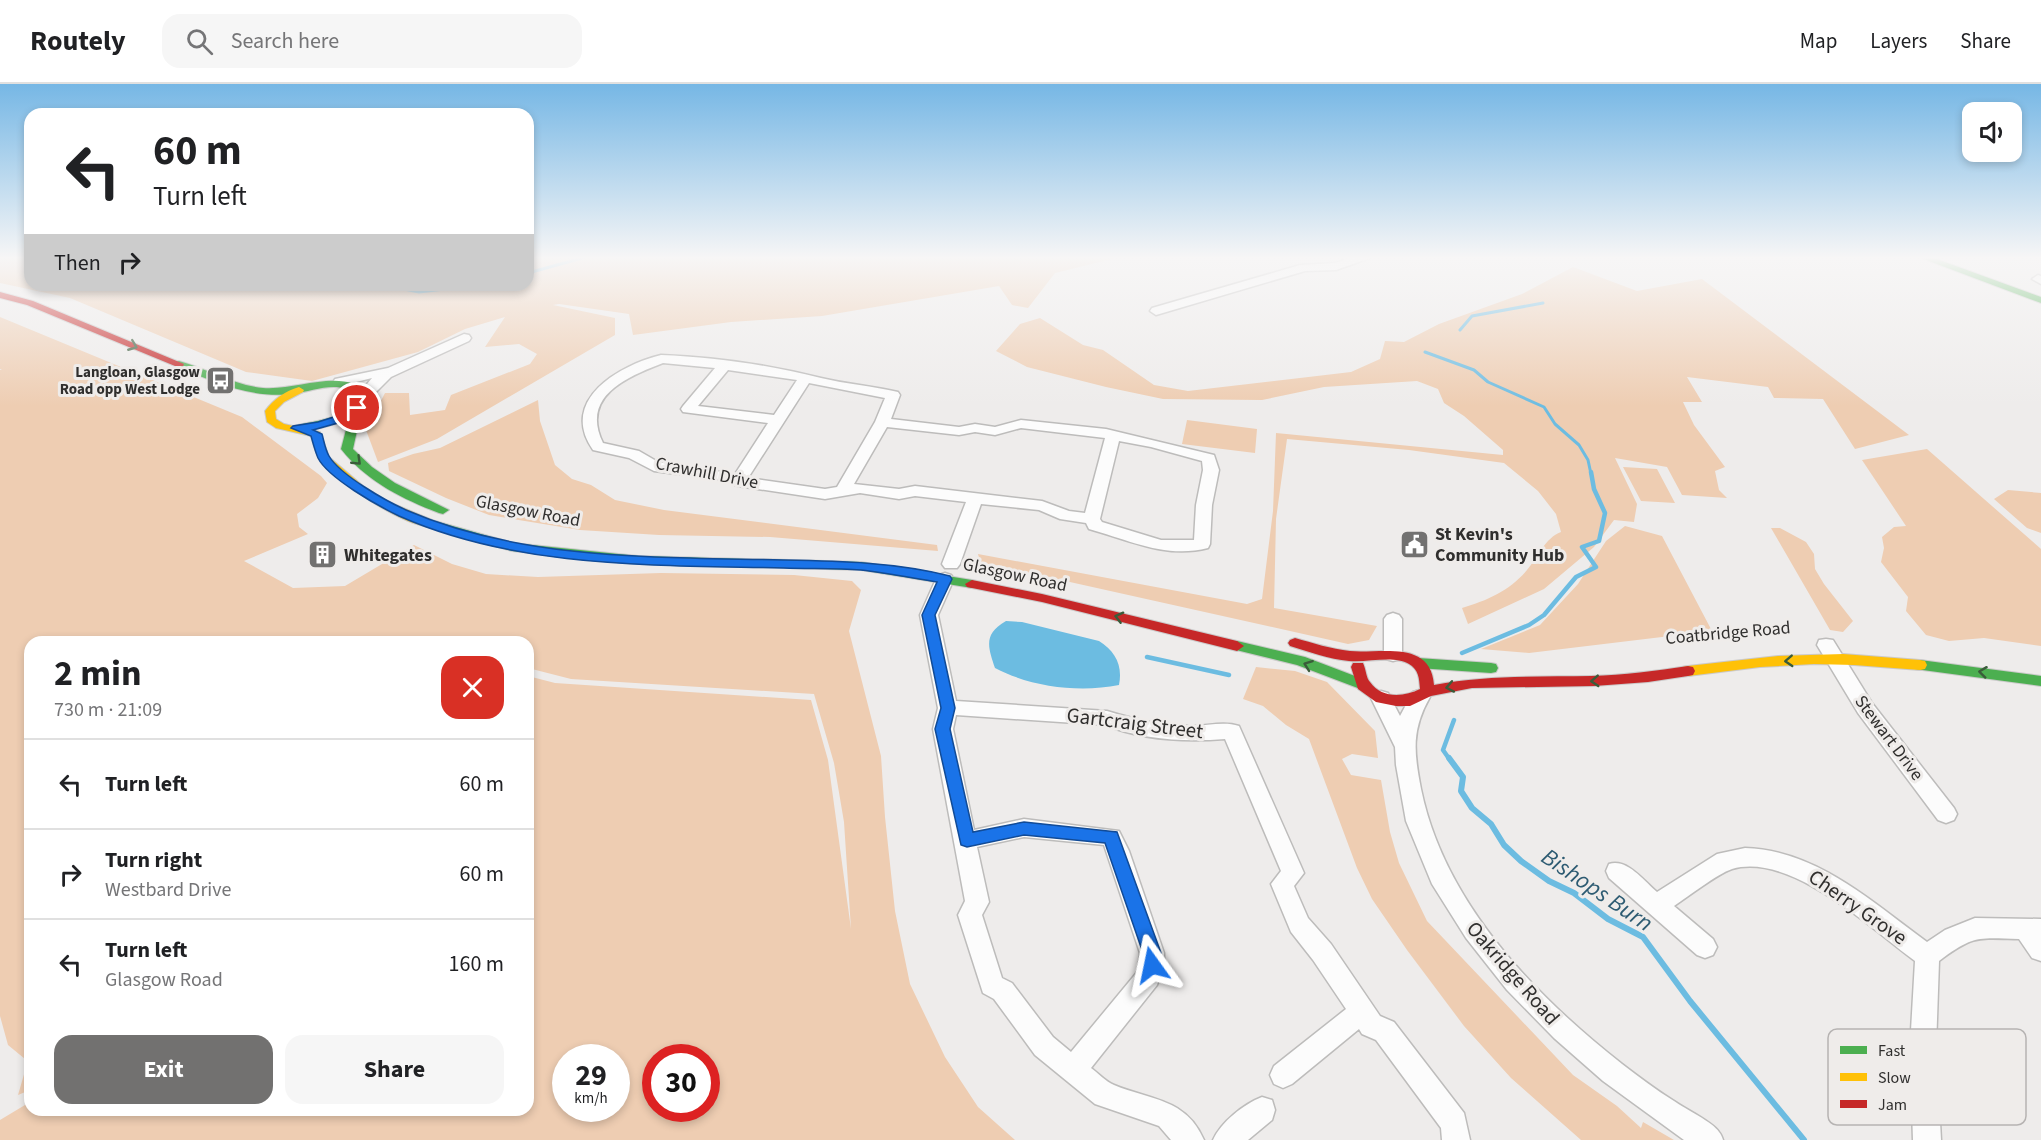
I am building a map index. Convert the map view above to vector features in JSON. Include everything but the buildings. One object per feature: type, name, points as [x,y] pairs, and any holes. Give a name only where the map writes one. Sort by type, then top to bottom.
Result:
[{"type":"main road","points":[[3,307],[192,384]]},
{"type":"main road","points":[[40,307],[236,387],[266,392],[299,390]]},
{"type":"main road","points":[[260,407],[299,390],[320,384],[340,382],[358,386],[365,395]]},
{"type":"main road","name":"Glasgow Road","points":[[215,393],[260,407],[270,420],[280,426],[316,434],[324,458],[359,489],[385,505],[423,522],[512,547],[628,560],[949,568],[1042,598],[1300,662],[1363,685]]},
{"type":"main road","name":"Glasgow Road","points":[[365,395],[357,408],[347,449],[357,462],[403,492],[436,508],[458,515]]},
{"type":"main road","name":"Glasgow Road","points":[[297,428],[319,426],[341,418],[357,408]]},
{"type":"main road","name":"Glasgow Road","points":[[598,542],[630,545]]},
{"type":"main road","points":[[722,563],[727,548]]},
{"type":"main road","points":[[839,551],[872,553]]},
{"type":"main road","points":[[1276,639],[1330,652],[1365,657],[1394,654],[1418,663],[1507,668]]},
{"type":"main road","name":"Coatbridge Road","points":[[1825,650],[2041,681]]},
{"type":"main road","name":"Coatbridge Road","points":[[1382,698],[1396,701],[1410,700],[1424,694],[1472,683],[1594,681],[1648,677],[1825,650],[1930,652]]},
{"type":"main road","points":[[1365,657],[1358,668],[1363,685],[1382,698]]},
{"type":"main road","points":[[1418,663],[1425,671],[1429,682],[1424,694]]},
{"type":"street","points":[[1156,311],[1169,307]]},
{"type":"street","points":[[365,395],[378,380],[401,366],[464,338]]},
{"type":"street","name":"Crawhill Drive","points":[[882,422],[893,395],[816,382],[806,377],[725,365],[662,359],[614,379],[596,396],[591,413],[592,439],[598,447],[634,454],[654,466],[727,476],[738,481],[825,494],[860,488],[900,494],[915,491],[1042,506],[1066,516],[1092,519],[1095,525],[1130,534],[1143,542],[1188,547],[1202,544],[1204,504],[1212,467],[1209,458],[1175,451],[1158,444],[1113,436]]},
{"type":"street","points":[[725,365],[688,409],[777,420]]},
{"type":"street","points":[[340,382],[401,366]]},
{"type":"street","points":[[738,481],[806,377]]},
{"type":"street","points":[[843,490],[882,422],[959,431],[975,428],[995,431],[1021,424],[1106,433],[1113,436],[1092,519]]},
{"type":"street","points":[[975,498],[929,615],[948,708],[943,729],[967,840],[977,902],[970,915],[992,985],[1003,991],[1044,1046],[1104,1095],[1167,1115],[1190,1140]]},
{"type":"street","points":[[1393,619],[1394,654]]},
{"type":"street","name":"Stewart Drive","points":[[1825,650],[1865,708],[1946,814]]},
{"type":"street","name":"Oakridge Road","points":[[1424,694],[1410,709],[1404,745],[1408,793],[1424,841],[1450,893],[1487,948],[1536,1003],[1587,1052],[1638,1092],[1709,1140]]},
{"type":"street","name":"Oakridge Road","points":[[1382,698],[1404,745]]},
{"type":"street","name":"Gartcraig Street","points":[[948,708],[995,709],[1107,718],[1119,723],[1190,734],[1232,731],[1293,873],[1281,884],[1299,924],[1322,952],[1371,1025],[1385,1031],[1454,1123],[1456,1140]]},
{"type":"street","points":[[967,840],[1024,828],[1100,834],[1111,837],[1118,850],[1152,953],[1152,965],[1148,977],[1073,1070]]},
{"type":"street","name":"Cherry Grove","points":[[1656,905],[1725,861],[1764,857],[1803,868],[1835,888],[1927,956]]},
{"type":"street","points":[[1617,871],[1705,947]]},
{"type":"street","points":[[1923,1029],[1927,956],[1953,937],[1975,928],[2033,928],[2041,950]]},
{"type":"street","points":[[1283,1075],[1362,1011]]},
{"type":"street","points":[[1227,1140],[1262,1110]]},
{"type":"street","points":[[1926,1125],[1927,1140]]},
{"type":"shaded area","points":[[92,307],[564,307],[615,318],[615,335],[437,439],[378,462],[366,430],[385,393],[409,393],[410,415],[445,410],[451,395],[530,364],[537,354],[519,344],[485,347],[505,317],[465,329],[418,352],[312,381],[246,372]]},
{"type":"shaded area","points":[[582,307],[873,307],[822,316],[731,322],[633,335],[629,314]]},
{"type":"shaded area","points":[[1485,307],[1740,307],[1909,435],[1855,449],[1823,399],[1774,398],[1768,387],[1687,377],[1702,402],[1683,402],[1694,425],[1725,467],[1715,471],[1719,490],[1727,498],[1682,495],[1667,467],[1615,458],[1637,504],[1634,522],[1614,520],[1594,547],[1544,589],[1468,624],[1462,608],[1489,598],[1513,584],[1527,570],[1546,543],[1561,532],[1556,514],[1538,491],[1504,463],[1409,450],[1287,439],[1276,519],[1274,608],[1377,626],[1369,640],[1348,644],[980,562],[978,554],[1247,604],[1262,599],[1273,511],[1276,433],[1503,455],[1503,450],[1464,416],[1444,403],[1438,389],[1417,381],[1324,387],[1262,400],[1163,399],[1027,367],[996,351],[1020,324],[1040,318],[1083,345],[1103,350],[1154,385],[1188,391],[1351,372],[1380,359],[1385,341],[1404,342],[1439,324]]},
{"type":"shaded area","points":[[0,317],[242,417],[321,476],[327,483],[318,498],[297,514],[299,527],[308,534],[244,561],[293,588],[345,586],[414,545],[452,564],[486,574],[538,577],[661,573],[794,575],[852,581],[861,590],[849,631],[881,756],[895,911],[910,984],[945,1057],[978,1107],[1015,1140],[0,1140],[0,1120],[24,1106],[24,1116],[534,1116],[534,678],[555,683],[811,700],[828,760],[851,929],[844,822],[834,763],[814,694],[571,679],[534,670],[534,636],[24,636],[24,1058],[8,1045],[0,1016],[0,370],[2,370],[0,369]]},
{"type":"shaded area","points":[[538,400],[540,421],[555,465],[572,479],[591,485],[615,500],[664,510],[937,545],[938,551],[770,537],[659,535],[580,530],[489,515],[389,471],[388,463],[440,448]]},
{"type":"shaded area","points":[[1187,420],[1257,429],[1255,453],[1182,444]]},
{"type":"shaded area","points":[[1927,449],[2041,549],[2041,646],[1984,638],[1949,641],[1926,635],[1906,611],[1908,597],[1881,562],[1884,548],[1882,537],[1894,527],[1906,526],[1862,460]]},
{"type":"shaded area","points":[[1623,467],[1657,469],[1675,503],[1641,501]]},
{"type":"shaded area","points":[[2008,490],[2041,493],[2041,533],[2027,528],[1994,499]]},
{"type":"shaded area","points":[[1625,526],[1662,536],[1712,631],[1529,653],[1481,649],[1540,625],[1578,584],[1606,541]]},
{"type":"shaded area","points":[[1771,528],[1780,528],[1806,542],[1814,554],[1815,569],[1853,621],[1843,632],[1830,630]]},
{"type":"shaded area","points":[[1256,667],[1295,671],[1327,682],[1375,731],[1378,758],[1352,754],[1342,759],[1351,775],[1381,780],[1390,832],[1399,863],[1427,921],[1573,1075],[1617,1106],[1641,1128],[1643,1122],[1674,1140],[1581,1140],[1511,1078],[1464,1026],[1372,899],[1357,868],[1309,739],[1286,725],[1263,706],[1243,699]]},
{"type":"shaded area","points":[[24,1074],[24,1092],[18,1095]]},
{"type":"water","points":[[1006,621],[1022,622],[1099,641],[1109,649],[1119,665],[1119,685],[1088,688],[1056,687],[1024,680],[995,668],[989,642],[994,631]]},
{"type":"waterway","points":[[1460,330],[1472,316],[1520,307]]},
{"type":"waterway","name":"Bishops Burn","points":[[1425,352],[1474,370],[1488,382],[1544,407],[1555,424],[1579,445],[1588,460],[1591,474]]},
{"type":"waterway","name":"Bishops Burn","points":[[1462,653],[1529,625],[1544,615],[1576,577],[1596,567],[1582,547],[1599,541],[1605,513],[1594,489],[1591,472]]},
{"type":"waterway","points":[[1147,657],[1229,675]]},
{"type":"waterway","name":"Bishops Burn","points":[[1450,760],[1443,750],[1454,720]]},
{"type":"waterway","name":"Bishops Burn","points":[[1449,758],[1463,777],[1461,791],[1472,808],[1491,824],[1504,845],[1521,861],[1549,881],[1574,893],[1608,919],[1643,937],[1690,1001],[1804,1140]]},
{"type":"traffic: fast","points":[[179,364],[233,385],[261,391],[290,391],[339,383],[356,388],[365,395],[360,404],[345,416],[327,423],[297,428]]},
{"type":"traffic: fast","points":[[357,408],[347,449],[367,469],[391,486],[443,510]]},
{"type":"traffic: fast","points":[[428,523],[512,547],[638,560],[861,566],[972,584]]},
{"type":"traffic: fast","points":[[1237,646],[1300,661],[1363,685]]},
{"type":"traffic: fast","points":[[1418,663],[1491,668]]},
{"type":"traffic: fast","points":[[1920,665],[2041,681]]},
{"type":"traffic: slow","points":[[299,390],[280,400],[270,411],[271,420],[280,426],[316,434],[324,458],[359,489],[385,505],[428,523]]},
{"type":"traffic: slow","points":[[1688,671],[1760,662],[1814,659],[1920,665]]},
{"type":"traffic: jam","points":[[40,307],[179,364]]},
{"type":"traffic: jam","points":[[972,584],[1042,598],[1237,646]]},
{"type":"traffic: jam","points":[[1295,643],[1350,656],[1388,655],[1412,659],[1421,665],[1426,676],[1427,691]]},
{"type":"traffic: jam","points":[[1358,667],[1363,685],[1381,698],[1396,701],[1410,701],[1427,691],[1472,683],[1594,681],[1688,671]]},
{"type":"place","name":"Langloan, Glasgow Road opp West Lodge","points":[[221,381]]},
{"type":"place","name":"St Kevin's Community Hub","points":[[1414,544]]},
{"type":"place","name":"Whitegates","points":[[323,555]]},
{"type":"route","points":[[357,408],[341,418],[319,426],[297,428],[316,434],[324,458],[359,489],[385,505],[423,522],[474,538],[512,547],[586,556],[638,560],[861,566],[945,579],[929,615],[948,708],[943,729],[967,840],[1024,828],[1100,834],[1111,837],[1118,850],[1152,953],[1152,965]]}]
